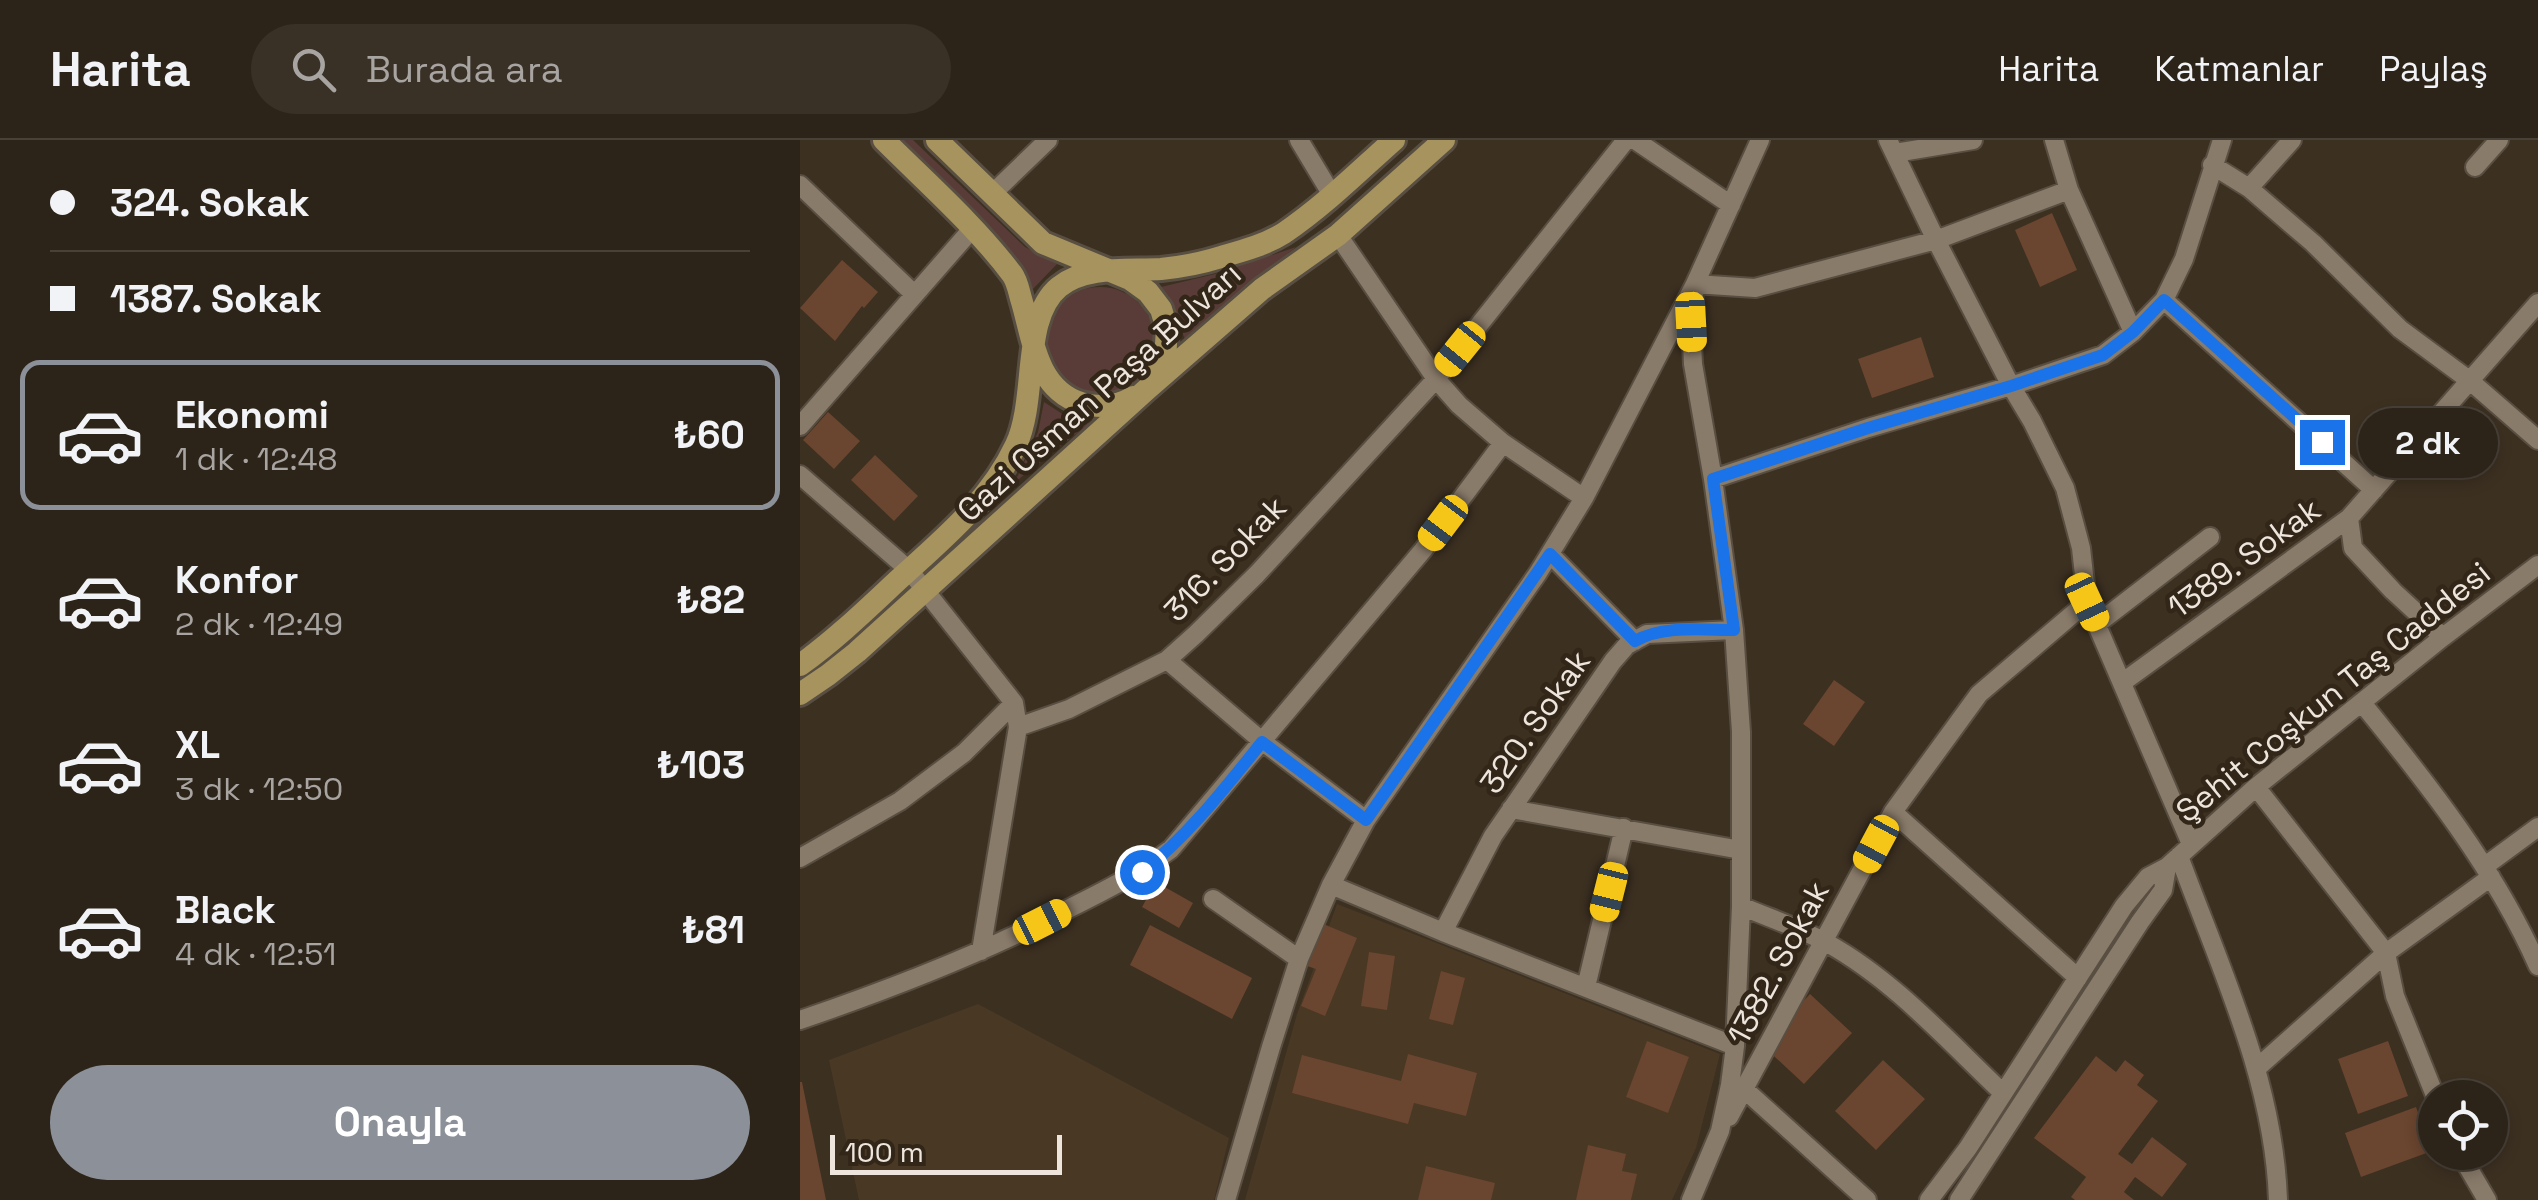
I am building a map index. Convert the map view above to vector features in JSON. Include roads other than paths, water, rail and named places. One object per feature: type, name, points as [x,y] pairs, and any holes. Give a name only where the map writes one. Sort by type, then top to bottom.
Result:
[{"type":"main road","points":[[884,140],[1015,278],[1044,374],[1058,390],[1075,401],[1094,406],[1115,405],[1146,390],[1165,359],[1168,339],[1161,309],[1148,292],[1130,279],[1043,243],[937,140]]},
{"type":"main road","name":"Gazi Osman Paşa Bulvarı","points":[[800,665],[950,534],[1002,471],[1025,419],[1040,313],[1059,287],[1088,274],[1186,265],[1254,247],[1282,234],[1332,196],[1394,140]]},
{"type":"main road","name":"Gazi Osman Paşa Bulvarı","points":[[800,694],[828,676],[1262,289],[1338,235],[1444,140]]},
{"type":"street","points":[[992,194],[1048,140]]},
{"type":"street","points":[[1299,140],[1332,196]]},
{"type":"street","name":"316. Sokak","points":[[1018,726],[1069,709],[1167,660],[1257,574],[1436,379],[1626,140]]},
{"type":"street","points":[[1634,140],[1731,205]]},
{"type":"street","points":[[1226,1200],[1299,959],[1330,885],[1366,820],[1550,554],[1584,498],[1696,284],[1760,140]]},
{"type":"street","points":[[1973,140],[1892,147],[2065,488],[2081,548],[2087,602],[2123,682],[2179,856],[2257,1068],[2269,1114],[2278,1200]]},
{"type":"street","points":[[2054,140],[2069,190],[2133,332]]},
{"type":"street","points":[[1713,479],[2103,355],[2133,332],[2164,300],[2189,244],[2222,140]]},
{"type":"street","points":[[2248,188],[2292,140]]},
{"type":"street","points":[[2476,166],[2499,140]]},
{"type":"street","points":[[2212,165],[2248,188],[2313,243],[2400,329],[2469,380],[2538,440]]},
{"type":"street","points":[[1696,284],[1755,288],[1936,240],[2069,190]]},
{"type":"street","points":[[803,194],[914,294]]},
{"type":"street","points":[[800,426],[972,229]]},
{"type":"street","points":[[1338,235],[1436,379],[1470,416],[1502,443],[1584,498]]},
{"type":"street","points":[[1691,1200],[1720,1132],[1736,1046],[1741,906],[1741,732],[1734,630],[1693,364],[1691,322],[1696,284]]},
{"type":"street","points":[[2164,300],[2374,490]]},
{"type":"street","name":"1389. Sokak","points":[[2123,682],[2350,518],[2538,303]]},
{"type":"street","points":[[800,1020],[878,994],[1009,940],[1142,872],[1171,849],[1423,550],[1502,443]]},
{"type":"street","points":[[800,475],[909,570],[1014,703],[1018,726],[981,951]]},
{"type":"street","points":[[2350,518],[2353,548],[2443,636]]},
{"type":"street","points":[[2097,624],[2210,537]]},
{"type":"street","points":[[1550,554],[1635,641]]},
{"type":"street","name":"Şehit Coşkun Taş Caddesi","points":[[1929,1200],[1968,1148],[2124,906],[2148,877],[2179,856],[2256,787],[2443,636],[2538,566]]},
{"type":"street","name":"1382. Sokak","points":[[1720,1132],[1893,812],[1979,694],[2087,602]]},
{"type":"street","name":"320. Sokak","points":[[1443,932],[1510,809],[1627,646],[1647,634],[1734,630]]},
{"type":"street","points":[[1167,660],[1262,742],[1366,820]]},
{"type":"street","points":[[800,858],[900,801],[964,752],[1014,703]]},
{"type":"street","points":[[2362,703],[2428,784],[2488,872],[2538,966]]},
{"type":"street","points":[[2256,787],[2386,953],[2394,996],[2429,1080]]},
{"type":"street","points":[[1510,809],[1741,850]]},
{"type":"street","points":[[1893,812],[2078,978]]},
{"type":"street","points":[[2257,1068],[2538,826]]},
{"type":"street","points":[[1586,987],[1624,828]]},
{"type":"street","name":"Şehit Coşkun Taş Caddesi","points":[[1959,1200],[2163,890],[2179,856]]},
{"type":"street","points":[[1330,885],[1736,1046]]},
{"type":"street","points":[[1213,899],[1299,959]]},
{"type":"street","points":[[1741,906],[1824,941],[1854,959],[1891,987],[2004,1093]]},
{"type":"street","points":[[1744,1089],[1867,1200]]},
{"type":"street","points":[[2470,1170],[2487,1200]]}]
